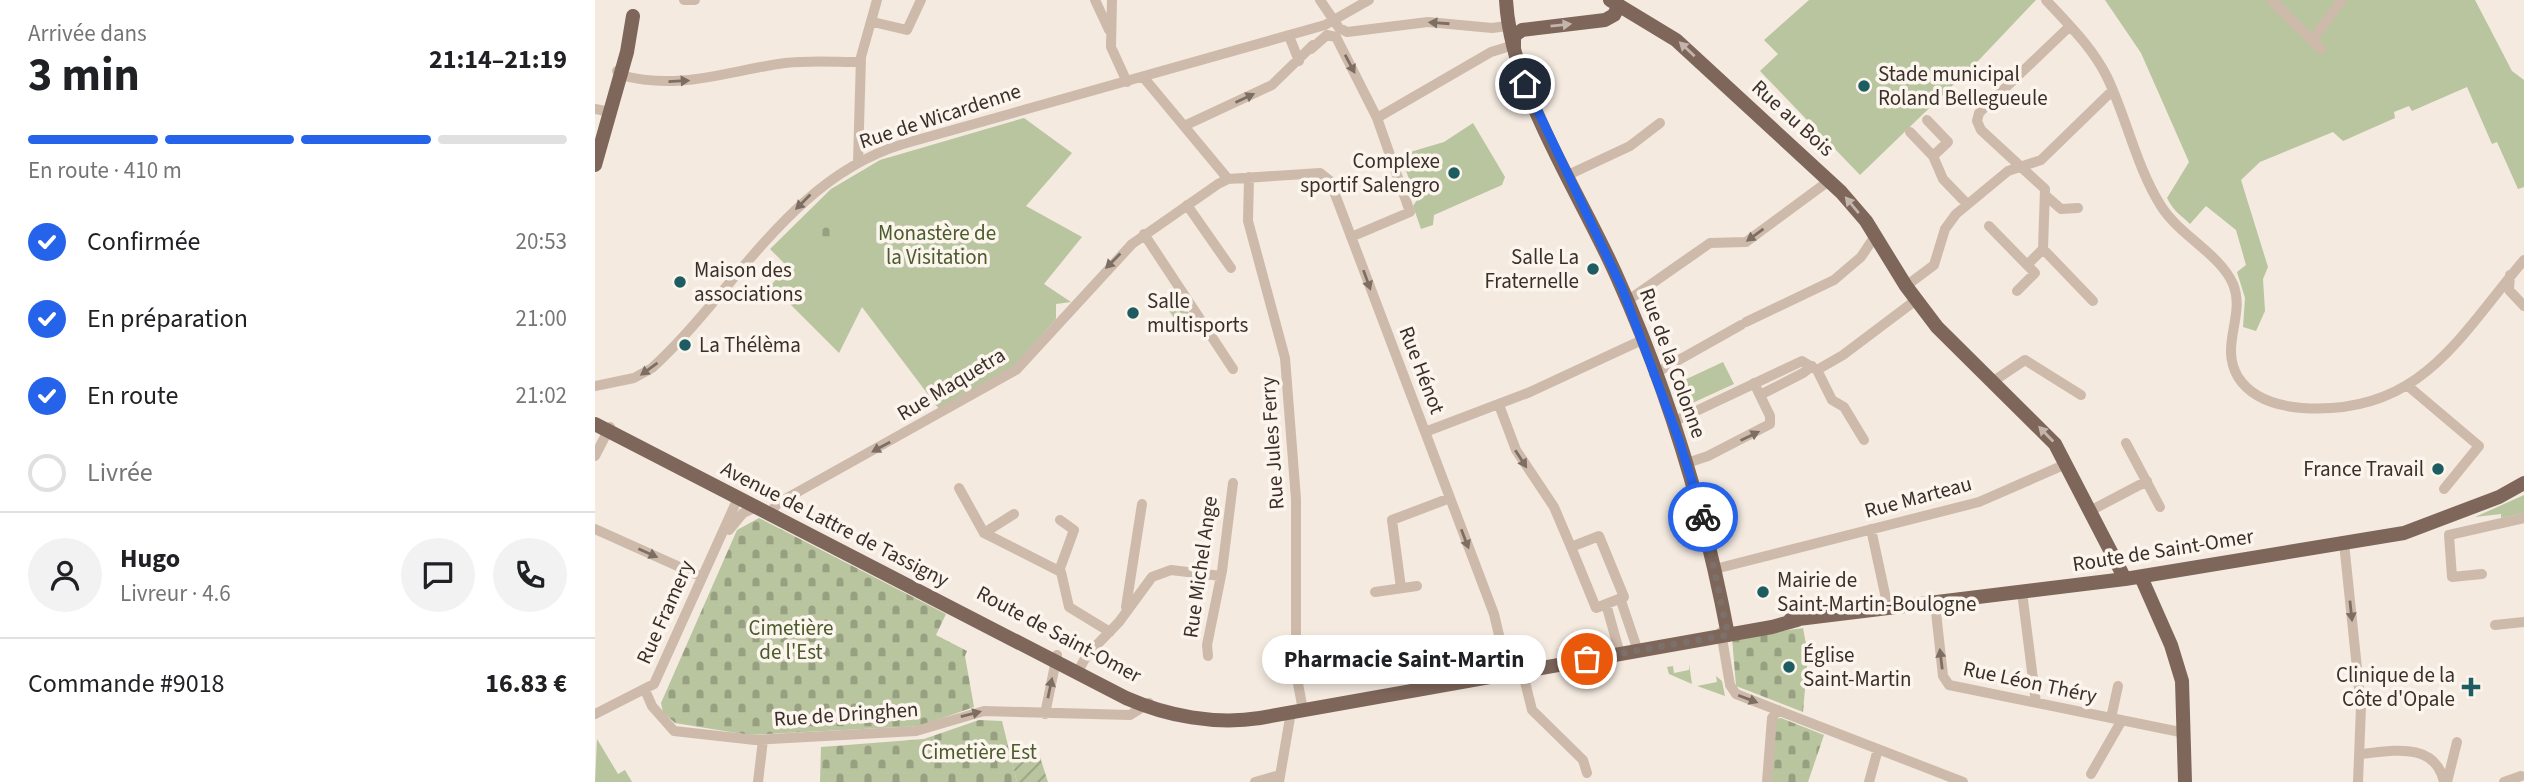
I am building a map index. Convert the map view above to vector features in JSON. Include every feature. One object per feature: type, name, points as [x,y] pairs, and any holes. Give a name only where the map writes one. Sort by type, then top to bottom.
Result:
[{"type":"main road","points":[[595,138],[618,72],[638,0]]},
{"type":"main road","name":"Rue de la Colonne","points":[[1506,0],[1502,24],[1531,97],[1627,301],[1673,422],[1687,463],[1715,569],[1724,632]]},
{"type":"main road","points":[[1513,48],[1514,36],[1522,30],[1605,20],[1614,15],[1617,2]]},
{"type":"main road","name":"Rue au Bois","points":[[1617,2],[1676,40],[1831,180],[1875,236],[1916,300],[1948,339],[2053,441],[2125,579]]},
{"type":"main road","points":[[595,164],[603,110]]},
{"type":"main road","name":"Avenue de Lattre de Tassigny","points":[[595,419],[604,427],[754,503]]},
{"type":"main road","name":"Route de Saint-Omer","points":[[754,503],[1145,707],[1178,714],[1242,720],[1797,620],[2141,577],[2344,543],[2427,526],[2499,497],[2524,483]]},
{"type":"main road","points":[[2141,577],[2181,674],[2185,782]]},
{"type":"street","points":[[684,0],[695,0]]},
{"type":"street","points":[[858,162],[860,62],[877,0]]},
{"type":"street","points":[[873,22],[907,30],[921,0]]},
{"type":"street","points":[[1094,0],[1111,32]]},
{"type":"street","points":[[1112,0],[1111,32],[1114,57],[1127,82]]},
{"type":"street","points":[[1320,0],[1334,20],[1347,32],[1428,22],[1502,24],[1522,30]]},
{"type":"street","name":"Rue de Wicardenne","points":[[595,386],[634,378],[652,368],[803,202],[858,162],[903,144],[1314,29],[1369,0]]},
{"type":"street","points":[[2046,0],[2091,51],[2112,90],[2150,183],[2170,219],[2220,265],[2232,284],[2237,304],[2230,340],[2231,361],[2240,380],[2251,392],[2282,405],[2326,408],[2364,402],[2408,386],[2438,363],[2490,302],[2514,291]]},
{"type":"street","points":[[2271,0],[2321,49]]},
{"type":"street","points":[[2312,40],[2342,0]]},
{"type":"street","points":[[1377,118],[1491,52],[1504,39],[1502,24]]},
{"type":"street","points":[[2027,265],[2043,249],[2045,189],[1981,130],[1977,116],[2070,26]]},
{"type":"street","points":[[1311,49],[1314,29]]},
{"type":"street","points":[[1184,126],[1268,87],[1327,35],[1335,36],[1377,118],[1410,212],[1351,237]]},
{"type":"street","points":[[1289,36],[1299,61]]},
{"type":"street","points":[[1491,52],[1513,48]]},
{"type":"street","points":[[618,72],[648,82],[706,80],[792,62],[860,62]]},
{"type":"street","points":[[1144,78],[1228,179]]},
{"type":"street","points":[[1906,286],[1934,265],[1947,225],[1966,204],[2005,173],[2041,160],[2112,90]]},
{"type":"street","points":[[1927,120],[1948,142],[1933,156]]},
{"type":"street","points":[[1568,175],[1634,144],[1660,123]]},
{"type":"street","points":[[1910,132],[1933,156],[1943,179],[1966,204]]},
{"type":"street","name":"Rue Hénot","points":[[1228,179],[1308,172],[1326,175],[1532,710],[1583,760],[1587,773]]},
{"type":"street","name":"Rue Jules Ferry","points":[[1249,177],[1248,217],[1285,358],[1296,499],[1297,711]]},
{"type":"street","name":"Rue Maquetra","points":[[754,503],[1016,370],[1106,269],[1145,234],[1228,179]]},
{"type":"street","points":[[1627,301],[1710,243],[1746,242],[1831,180]]},
{"type":"street","points":[[2045,195],[2061,209],[2078,208]]},
{"type":"street","points":[[1187,205],[1231,268]]},
{"type":"street","points":[[1989,226],[2035,274],[2017,291]]},
{"type":"street","points":[[1145,234],[1233,369]]},
{"type":"street","points":[[1654,374],[1744,323],[1835,280],[1861,257],[1875,236]]},
{"type":"street","points":[[2043,249],[2093,301]]},
{"type":"street","points":[[2514,291],[2514,277],[2522,262]]},
{"type":"street","points":[[2490,302],[2514,291]]},
{"type":"street","points":[[1760,395],[1837,359],[1916,300]]},
{"type":"street","points":[[1425,432],[1499,405],[1642,340]]},
{"type":"street","points":[[1992,382],[2025,360],[2081,395]]},
{"type":"street","points":[[1673,422],[1797,361],[1814,368],[1832,400],[1844,407],[1864,440]]},
{"type":"street","points":[[1687,463],[1768,426],[1771,418],[1754,383]]},
{"type":"street","points":[[2408,386],[2479,446],[2444,489]]},
{"type":"street","points":[[1499,405],[1515,450],[1554,507],[1596,608],[1624,597],[1599,536],[1571,547]]},
{"type":"street","points":[[595,456],[604,427]]},
{"type":"street","points":[[2126,443],[2160,507]]},
{"type":"street","name":"Rue Marteau","points":[[1715,569],[1991,498],[2066,464]]},
{"type":"street","points":[[2090,510],[2147,481]]},
{"type":"street","name":"Rue Michel Ange","points":[[1208,656],[1207,645],[1221,576],[1233,483]]},
{"type":"street","points":[[959,488],[984,533],[1059,572],[1063,576],[1069,607],[1110,632]]},
{"type":"street","points":[[1401,588],[1392,520],[1450,498]]},
{"type":"street","name":"Rue Framery","points":[[715,548],[754,503]]},
{"type":"street","name":"Rue Framery","points":[[595,714],[645,690],[656,681],[715,548],[754,503]]},
{"type":"street","points":[[1123,617],[1136,558],[1142,504]]},
{"type":"street","points":[[984,533],[1014,514]]},
{"type":"street","points":[[2482,574],[2452,577],[2449,535],[2524,518]]},
{"type":"street","points":[[1059,572],[1074,530],[1060,520]]},
{"type":"street","points":[[595,529],[702,577]]},
{"type":"street","points":[[1871,529],[1888,608]]},
{"type":"street","points":[[2344,543],[2361,707],[2358,782]]},
{"type":"street","points":[[1078,670],[1123,617],[1145,583],[1159,573],[1174,570],[1221,576]]},
{"type":"street","points":[[1375,592],[1417,586]]},
{"type":"street","points":[[2022,592],[2036,703]]},
{"type":"street","points":[[1620,598],[1637,648]]},
{"type":"street","name":"Rue Léon Théry","points":[[1935,603],[1947,684],[2185,733]]},
{"type":"street","points":[[1606,604],[1619,651]]},
{"type":"street","points":[[2495,625],[2524,622]]},
{"type":"street","points":[[1724,632],[1733,692],[1963,782]]},
{"type":"street","points":[[1045,714],[1057,659]]},
{"type":"street","points":[[2091,774],[2117,719],[2118,686]]},
{"type":"street","name":"Rue de Dringhen","points":[[645,690],[652,706],[674,731],[763,740],[905,732],[980,711],[1130,715],[1145,707]]},
{"type":"street","name":"Rue Framery","points":[[595,708],[609,707]]},
{"type":"street","points":[[1767,782],[1772,718],[1779,710]]},
{"type":"street","points":[[1255,782],[1280,779],[1297,711]]},
{"type":"street","points":[[758,782],[763,740]]},
{"type":"street","points":[[2445,782],[2457,742]]},
{"type":"street","points":[[1869,782],[1878,749]]},
{"type":"street","points":[[2361,754],[2407,750],[2421,753],[2434,761],[2445,782]]},
{"type":"street","points":[[2504,782],[2521,776]]},
{"type":"green space","name":"Stade municipal Roland Bellegueule","points":[[1809,0],[2036,0],[1979,60],[1860,175],[1760,71],[1778,54],[1764,40]]},
{"type":"green space","points":[[2105,0],[2475,0],[2512,71],[2524,80],[2524,187],[2518,189],[2497,142],[2492,144],[2467,87],[2412,111],[2409,106],[2394,112],[2395,118],[2343,141],[2333,132],[2260,162],[2241,180],[2268,267],[2263,279],[2265,311],[2256,331],[2243,327],[2245,298],[2237,272],[2246,265],[2236,230],[2206,206],[2190,224],[2167,198],[2189,162],[2141,53]]},
{"type":"green space","name":"Monastère de la Visitation","points":[[1024,118],[1072,153],[1026,206],[1082,237],[1044,284],[1071,302],[1056,304],[1056,319],[1014,366],[939,409],[862,307],[839,353],[771,285],[788,267],[770,249],[831,189],[880,160]]},
{"type":"green space","name":"Complexe sportif Salengro","points":[[1473,123],[1505,177],[1502,185],[1434,215],[1433,225],[1421,229],[1413,206],[1417,200],[1400,155],[1444,142]]},
{"type":"green space","points":[[829,222],[842,234],[825,252],[813,240]]},
{"type":"green space","points":[[1177,295],[1197,325],[1184,333],[1164,303]]},
{"type":"green space","points":[[1723,362],[1734,384],[1688,405],[1678,383]]},
{"type":"green space","points":[[2524,495],[2524,513],[2501,518],[2501,514],[2475,517]]},
{"type":"green space","name":"Cimetière de l'Est","points":[[759,518],[946,614],[936,635],[967,651],[965,656],[974,707],[920,726],[749,735],[675,723],[663,712],[661,703],[737,530]]},
{"type":"green space","points":[[1803,628],[1808,655],[1803,712],[1736,686],[1732,638]]},
{"type":"green space","points":[[1689,664],[1692,684],[1669,674],[1667,667],[1673,666],[1674,673],[1689,670]]},
{"type":"green space","points":[[1716,676],[1722,681],[1725,696],[1697,686],[1717,682]]},
{"type":"green space","points":[[1781,718],[1824,735],[1808,782],[1771,782],[1776,719]]},
{"type":"green space","name":"Cimetière Est","points":[[979,720],[1002,721],[1017,782],[820,782],[821,747],[924,739]]},
{"type":"green space","points":[[597,739],[618,774],[625,770],[632,782],[595,782]]},
{"type":"green space","points":[[1040,757],[1048,782],[1017,782],[1012,762]]},
{"type":"way so far","points":[[1587,659],[1728,635],[1703,517]]},
{"type":"place","name":"Stade municipal Roland Bellegueule","points":[[1864,86]]},
{"type":"place","name":"Complexe sportif Salengro","points":[[1454,173]]},
{"type":"place","name":"Salle La Fraternelle","points":[[1593,269]]},
{"type":"place","name":"Maison des associations","points":[[680,282]]},
{"type":"place","name":"Salle multisports","points":[[1133,313]]},
{"type":"place","name":"La Thélèma","points":[[685,345]]},
{"type":"place","name":"France Travail","points":[[2438,469]]},
{"type":"place","name":"Mairie de Saint-Martin-Boulogne","points":[[1763,592]]},
{"type":"place","name":"Pharmacie Saint-Martin","points":[[1587,659]]},
{"type":"place","name":"Église Saint-Martin","points":[[1789,667]]},
{"type":"place","name":"Clinique de la Côte d'Opale","points":[[2471,687]]},
{"type":"route","points":[[1525,84],[1622,288],[1679,440],[1703,517]]}]
